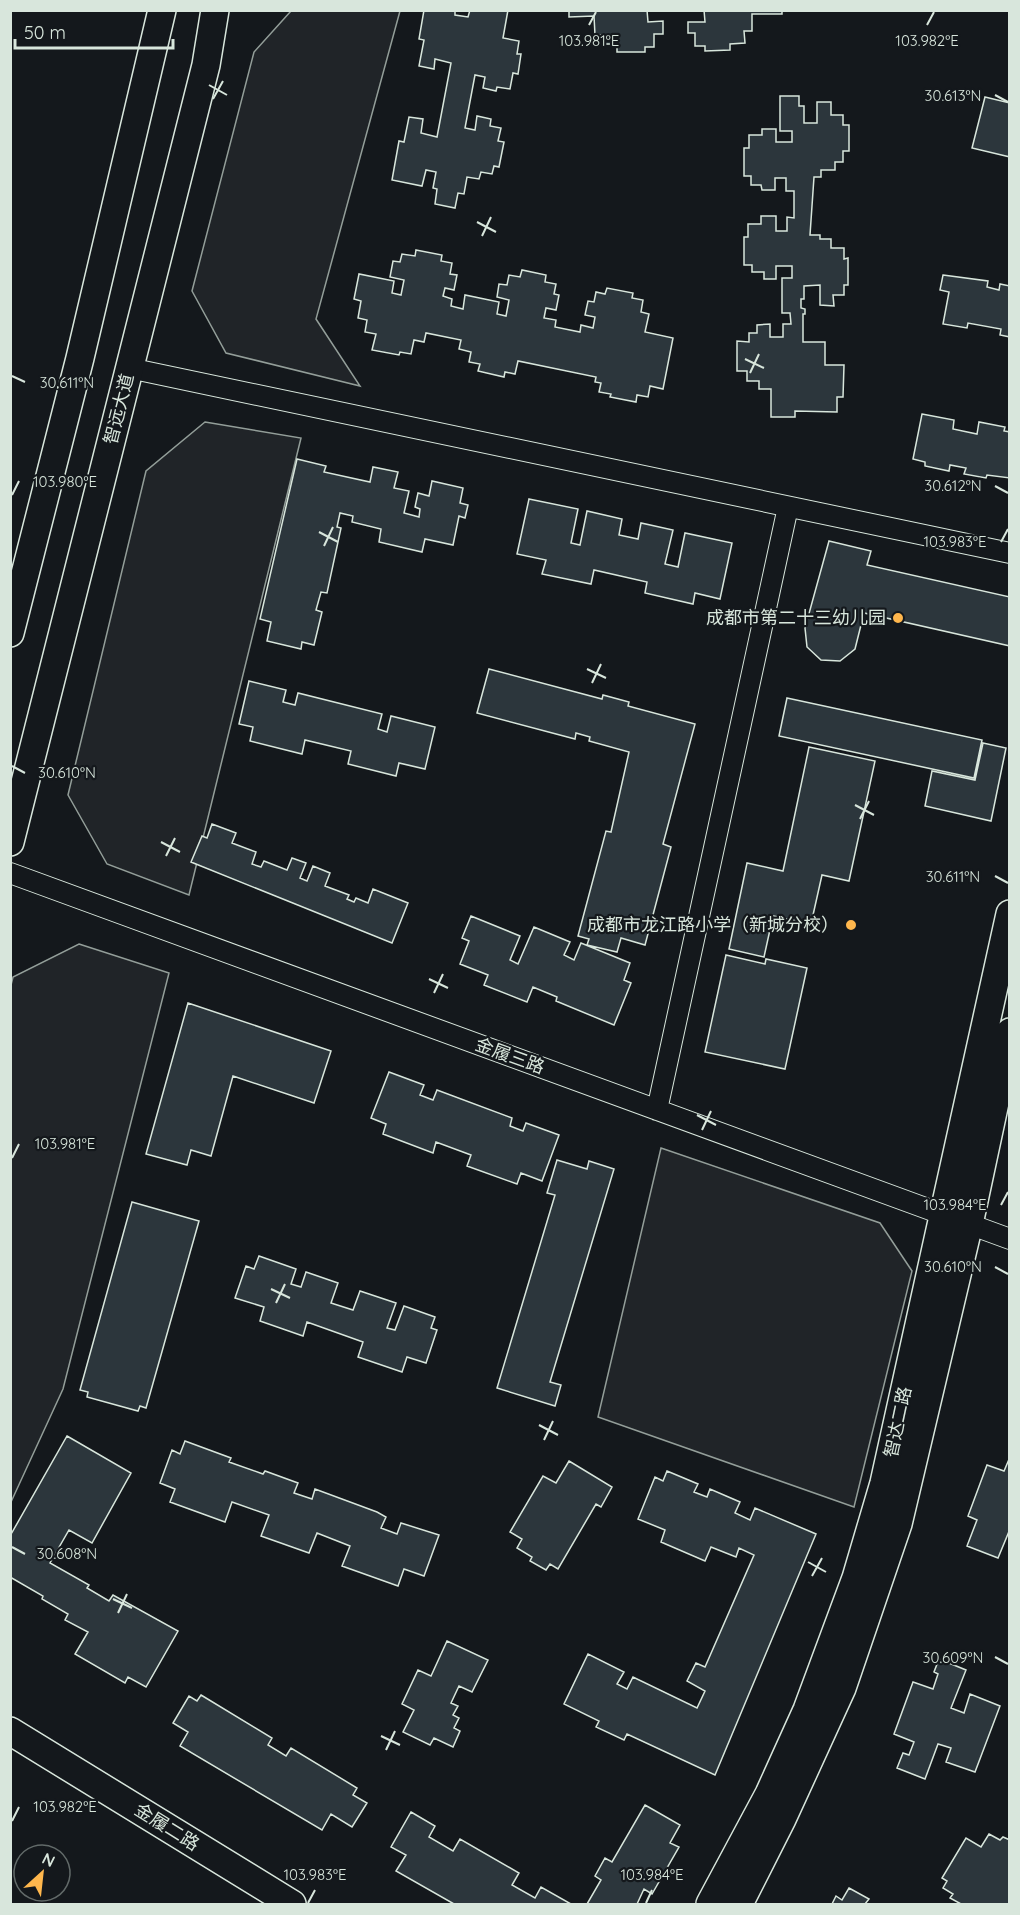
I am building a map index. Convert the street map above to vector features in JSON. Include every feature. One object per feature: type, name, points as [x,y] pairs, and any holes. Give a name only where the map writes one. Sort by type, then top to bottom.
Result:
[{"type":"street","points":[[10,633],[80,358],[162,10]]},
{"type":"street","name":"智远大道","points":[[10,843],[206,65],[215,10]]},
{"type":"street","points":[[129,368],[1010,553]]},
{"type":"street","points":[[657,1110],[788,507]]},
{"type":"street","name":"金履三路","points":[[10,873],[1010,1239]]},
{"type":"street","name":"智达二路","points":[[710,1905],[769,1794],[807,1710],[856,1578],[884,1483],[1010,914]]},
{"type":"street","name":"智达二路","points":[[739,1905],[842,1689],[898,1524],[969,1224],[1010,1032]]},
{"type":"street","name":"金履二路","points":[[10,1731],[292,1905]]},
{"type":"shaded area","points":[[291,11],[400,11],[316,319],[360,386],[226,353],[192,291],[254,52]]},
{"type":"shaded area","points":[[205,422],[301,438],[189,895],[107,864],[68,795],[146,471]]},
{"type":"shaded area","points":[[79,944],[169,973],[63,1389],[11,1502],[11,985],[13,977]]},
{"type":"shaded area","points":[[661,1148],[880,1223],[912,1271],[854,1507],[598,1417]]},
{"type":"building","points":[[424,10],[455,10],[455,15],[468,17],[470,10],[508,10],[503,38],[519,41],[517,54],[521,54],[518,74],[513,73],[510,89],[497,87],[496,91],[483,88],[485,77],[475,75],[465,128],[475,130],[477,116],[491,119],[490,126],[501,128],[498,141],[504,142],[499,167],[494,166],[492,174],[481,172],[479,179],[467,177],[464,194],[458,193],[455,208],[435,204],[437,189],[433,188],[436,172],[426,170],[422,186],[392,180],[399,141],[404,142],[409,117],[423,119],[421,133],[437,137],[451,63],[435,59],[434,69],[419,66],[424,40],[419,39]]},
{"type":"building","points":[[569,10],[647,10],[648,22],[663,21],[663,34],[654,34],[654,47],[645,47],[645,52],[617,52],[617,44],[605,44],[605,35],[595,35],[594,16],[569,17]]},
{"type":"building","points":[[704,10],[782,10],[782,14],[752,14],[752,31],[744,31],[745,43],[730,44],[730,50],[705,51],[705,46],[695,46],[695,33],[688,33],[688,22],[705,22]]},
{"type":"building","points":[[780,96],[799,96],[799,106],[804,106],[804,123],[817,123],[817,102],[831,102],[831,115],[843,115],[843,125],[849,125],[849,151],[843,151],[843,162],[835,162],[835,170],[821,170],[821,177],[814,177],[810,235],[820,235],[820,239],[831,239],[831,248],[844,248],[844,259],[848,258],[848,285],[844,285],[844,295],[833,295],[834,306],[820,305],[820,285],[804,286],[804,299],[801,299],[801,308],[805,309],[803,342],[825,342],[825,365],[844,365],[843,397],[837,397],[837,412],[795,411],[795,417],[771,417],[771,389],[759,389],[759,381],[747,381],[747,371],[737,371],[737,341],[749,342],[749,333],[757,333],[757,325],[770,324],[770,337],[783,337],[783,324],[791,324],[790,313],[782,313],[782,278],[792,278],[792,266],[776,266],[776,279],[764,279],[764,272],[752,272],[752,265],[744,265],[744,237],[748,237],[748,224],[761,224],[761,216],[776,216],[776,231],[787,231],[787,217],[794,218],[794,191],[786,191],[786,178],[775,178],[775,190],[762,190],[761,185],[751,185],[751,176],[744,176],[744,148],[749,148],[749,135],[762,135],[762,129],[776,129],[776,142],[792,142],[792,131],[780,131]]},
{"type":"building","points":[[985,97],[1010,103],[1010,157],[972,148]]},
{"type":"building","points":[[416,250],[442,255],[441,261],[452,263],[450,274],[457,275],[454,290],[445,288],[443,296],[452,299],[451,306],[463,309],[465,295],[499,302],[497,314],[506,316],[509,300],[497,297],[499,284],[507,285],[509,275],[520,277],[522,270],[546,275],[545,282],[556,284],[554,294],[559,295],[556,310],[546,308],[544,318],[556,320],[555,327],[580,332],[581,325],[593,328],[595,317],[585,315],[588,301],[594,302],[596,292],[605,294],[607,288],[633,293],[632,298],[643,300],[641,312],[649,314],[645,332],[673,338],[663,389],[650,386],[648,397],[637,395],[636,402],[610,397],[611,394],[599,392],[601,383],[595,382],[596,377],[518,361],[515,374],[505,372],[504,377],[478,371],[480,364],[469,362],[471,352],[459,349],[461,340],[426,333],[424,342],[414,340],[411,354],[400,352],[399,355],[372,350],[376,334],[365,332],[367,320],[358,318],[361,301],[354,299],[359,274],[394,281],[392,293],[401,295],[404,280],[390,277],[393,261],[400,262],[402,254],[415,256]]},
{"type":"building","points":[[943,275],[988,281],[987,287],[999,290],[1000,284],[1010,286],[1010,337],[1000,335],[1001,329],[968,323],[967,328],[943,324],[949,292],[940,290]]},
{"type":"building","points":[[922,414],[954,420],[953,429],[977,434],[979,422],[1005,427],[1004,431],[1010,432],[1010,478],[987,475],[986,478],[964,474],[966,468],[950,465],[949,471],[925,466],[925,462],[913,459]]},
{"type":"building","points":[[297,459],[326,466],[324,472],[370,482],[373,467],[398,472],[394,488],[409,491],[404,513],[419,517],[420,509],[415,507],[418,493],[429,496],[432,481],[463,488],[460,503],[468,505],[465,518],[459,516],[453,545],[425,539],[422,552],[379,542],[381,529],[352,522],[353,516],[340,513],[337,527],[341,528],[327,593],[321,592],[316,610],[322,612],[314,645],[302,642],[301,649],[267,641],[271,622],[260,619]]},
{"type":"building","points":[[529,499],[578,509],[571,543],[580,545],[587,511],[622,519],[619,535],[638,539],[641,523],[673,530],[665,564],[678,567],[685,533],[732,543],[720,599],[695,593],[693,604],[645,593],[647,582],[594,570],[591,584],[542,574],[546,560],[517,554]]},
{"type":"building","points":[[829,541],[871,551],[867,565],[1010,597],[1010,646],[864,613],[855,649],[840,661],[821,660],[807,647],[805,628]]},
{"type":"building","points":[[489,669],[602,699],[603,695],[629,702],[628,706],[695,724],[663,844],[671,847],[645,945],[621,938],[617,952],[587,945],[589,939],[578,936],[606,831],[611,832],[629,752],[589,741],[590,737],[576,733],[575,739],[477,713]]},
{"type":"building","points":[[249,681],[286,690],[283,702],[295,705],[298,693],[382,714],[378,729],[387,732],[391,716],[435,727],[425,769],[399,763],[396,776],[348,764],[351,751],[305,740],[302,754],[250,741],[253,727],[239,724]]},
{"type":"building","points":[[787,698],[982,740],[974,778],[779,736]]},
{"type":"building","points":[[983,743],[1006,748],[991,821],[925,806],[932,771],[975,780]]},
{"type":"building","points":[[809,747],[875,761],[849,881],[822,875],[811,924],[773,916],[764,957],[729,949],[747,863],[783,871]]},
{"type":"building","points":[[212,824],[236,833],[232,843],[256,852],[252,864],[261,867],[264,861],[287,870],[292,858],[306,863],[300,878],[307,881],[313,866],[330,873],[325,886],[349,895],[347,899],[354,902],[356,898],[368,903],[373,889],[408,903],[392,943],[191,862],[202,836],[207,838]]},
{"type":"building","points":[[471,916],[520,936],[510,960],[518,964],[534,927],[570,942],[564,955],[574,960],[581,943],[630,963],[624,980],[631,983],[614,1025],[556,1001],[557,997],[533,987],[527,1002],[484,985],[488,975],[460,964],[469,941],[462,938]]},
{"type":"building","points":[[726,955],[765,964],[766,959],[807,968],[785,1069],[705,1052]]},
{"type":"building","points":[[188,1003],[331,1051],[314,1103],[233,1076],[211,1156],[191,1150],[187,1165],[146,1154]]},
{"type":"building","points":[[389,1072],[424,1085],[420,1095],[433,1100],[437,1090],[512,1118],[510,1126],[523,1131],[526,1123],[559,1135],[542,1181],[521,1173],[517,1184],[467,1166],[471,1155],[436,1142],[433,1153],[383,1134],[386,1124],[371,1118]]},
{"type":"building","points":[[557,1160],[587,1169],[589,1161],[614,1169],[550,1382],[561,1385],[555,1406],[497,1388],[555,1195],[547,1193]]},
{"type":"building","points":[[132,1202],[199,1221],[146,1408],[140,1406],[138,1411],[87,1397],[88,1392],[80,1390]]},
{"type":"building","points":[[259,1256],[296,1269],[291,1284],[301,1287],[306,1272],[338,1283],[331,1303],[353,1310],[360,1291],[396,1303],[387,1328],[395,1330],[404,1306],[435,1317],[431,1328],[437,1330],[426,1363],[407,1357],[402,1372],[358,1357],[363,1342],[307,1322],[303,1336],[260,1321],[264,1307],[235,1298],[246,1266],[254,1269]]},
{"type":"building","points":[[67,1436],[131,1473],[92,1543],[69,1530],[50,1563],[89,1585],[87,1588],[109,1601],[113,1595],[178,1631],[146,1687],[128,1677],[125,1683],[75,1654],[88,1632],[65,1620],[68,1614],[42,1599],[43,1596],[10,1577],[10,1536]]},
{"type":"building","points":[[185,1441],[231,1458],[229,1462],[263,1474],[265,1471],[298,1483],[294,1493],[312,1499],[315,1489],[377,1512],[386,1517],[381,1528],[397,1534],[401,1523],[439,1535],[424,1576],[404,1569],[398,1586],[342,1566],[350,1546],[317,1533],[309,1553],[261,1536],[269,1515],[232,1502],[225,1522],[170,1502],[175,1489],[160,1483],[172,1450],[180,1454]]},
{"type":"building","points":[[1010,1457],[1010,1529],[998,1558],[967,1546],[977,1520],[968,1516],[987,1465],[1004,1471]]},
{"type":"building","points":[[569,1461],[612,1487],[601,1507],[596,1504],[558,1569],[550,1564],[546,1570],[530,1561],[532,1557],[517,1548],[522,1539],[510,1532],[543,1476],[556,1483]]},
{"type":"building","points":[[667,1471],[698,1484],[694,1492],[707,1497],[710,1489],[740,1502],[735,1513],[750,1520],[755,1508],[816,1534],[715,1775],[627,1734],[624,1740],[596,1727],[599,1721],[564,1704],[588,1654],[624,1672],[617,1684],[627,1689],[633,1677],[697,1708],[705,1691],[687,1681],[696,1663],[705,1667],[754,1555],[739,1548],[736,1557],[711,1547],[705,1561],[661,1542],[665,1530],[638,1519],[655,1477],[663,1481]]},
{"type":"building","points":[[447,1641],[488,1660],[472,1692],[459,1686],[451,1703],[458,1706],[453,1715],[459,1718],[454,1728],[460,1731],[453,1747],[434,1738],[430,1745],[403,1732],[414,1710],[402,1704],[418,1670],[431,1676]]},
{"type":"building","points":[[939,1659],[966,1670],[951,1708],[964,1713],[970,1694],[1000,1706],[975,1772],[946,1762],[951,1748],[938,1744],[925,1779],[897,1768],[903,1753],[909,1755],[914,1742],[894,1734],[913,1682],[933,1689],[938,1674],[934,1672]]},
{"type":"building","points":[[201,1695],[272,1738],[268,1745],[286,1756],[291,1748],[357,1788],[353,1795],[367,1803],[352,1827],[331,1814],[322,1830],[180,1746],[188,1732],[173,1723],[189,1696],[197,1701]]},
{"type":"building","points":[[645,1805],[680,1825],[670,1843],[679,1847],[652,1894],[644,1889],[637,1904],[587,1904],[601,1880],[595,1876],[605,1858],[612,1862]]},
{"type":"building","points":[[411,1812],[435,1826],[429,1837],[453,1851],[460,1839],[519,1873],[512,1885],[535,1898],[541,1887],[571,1904],[454,1904],[396,1871],[406,1855],[391,1847]]},
{"type":"building","points":[[989,1834],[1000,1840],[1003,1837],[1010,1840],[1010,1904],[961,1904],[950,1898],[953,1894],[943,1888],[947,1881],[942,1878],[966,1838],[981,1847]]},
{"type":"building","points":[[849,1888],[869,1899],[865,1904],[832,1904],[836,1896],[842,1900]]},
{"type":"place","name":"成都市第二十三幼儿园","points":[[898,618]]},
{"type":"place","name":"成都市龙江路小学（新城分校）","points":[[851,925]]}]
